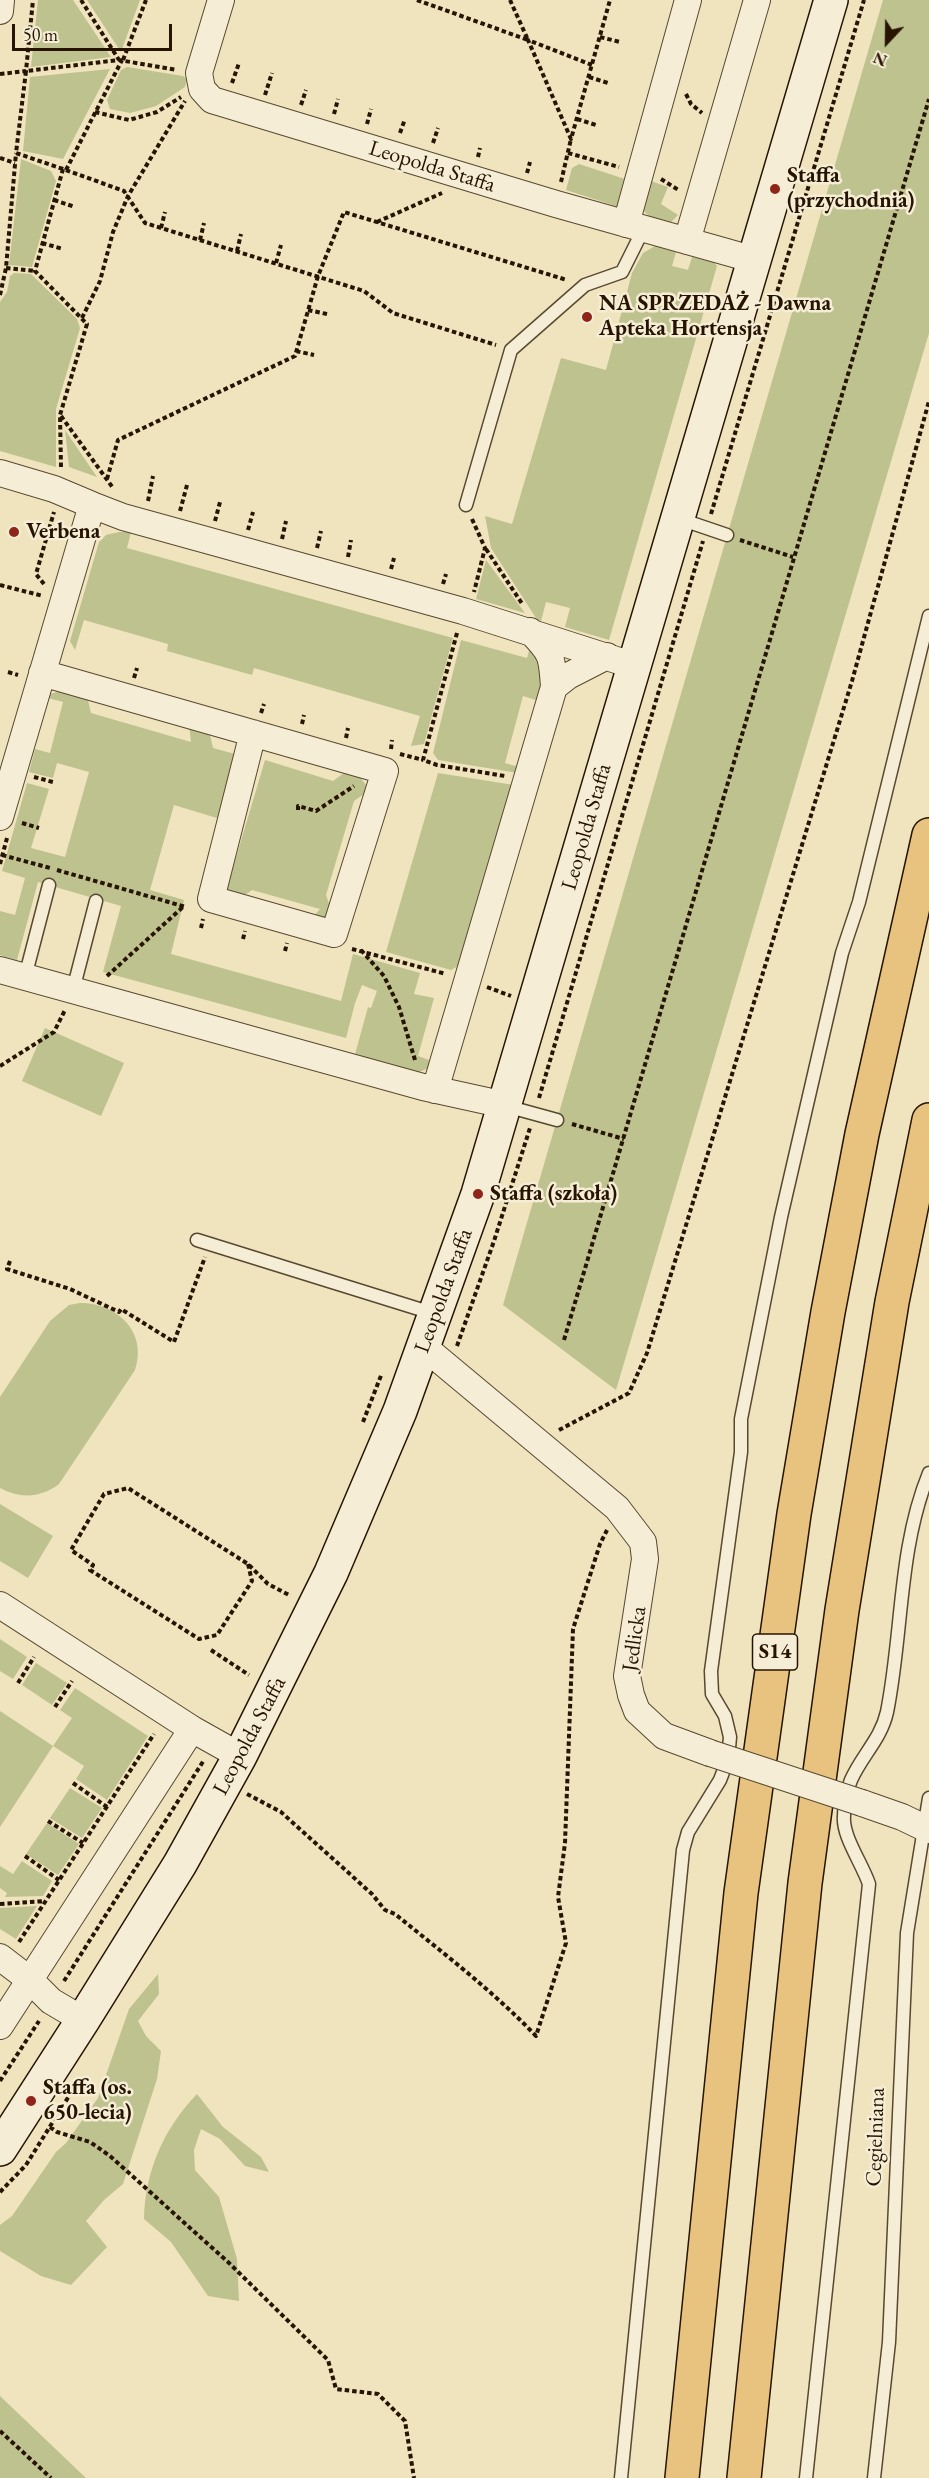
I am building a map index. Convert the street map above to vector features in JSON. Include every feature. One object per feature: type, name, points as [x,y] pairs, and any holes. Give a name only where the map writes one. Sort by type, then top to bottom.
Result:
[{"type":"highway","name":"S14","points":[[682,2478],[741,1893],[794,1514],[828,1312],[862,1134],[929,835]]},
{"type":"highway","points":[[744,2478],[805,1883],[852,1550],[892,1302],[929,1120]]},
{"type":"street","points":[[0,11],[2,0]]},
{"type":"street","points":[[199,73],[221,0]]},
{"type":"street","points":[[634,226],[671,60],[688,0]]},
{"type":"street","points":[[687,241],[757,0]]},
{"type":"street","name":"Leopolda Staffa","points":[[0,2149],[180,1864],[219,1764],[292,1656],[350,1533],[400,1411],[478,1194],[519,1110],[621,661],[693,524],[755,260],[831,0]]},
{"type":"street","name":"Leopolda Staffa","points":[[199,73],[202,89],[212,100],[556,204],[755,260]]},
{"type":"street","points":[[0,473],[54,489],[123,517],[463,611],[528,621],[621,661]]},
{"type":"street","points":[[0,817],[92,505]]},
{"type":"street","points":[[429,1088],[554,687],[553,662],[548,648],[528,621]]},
{"type":"street","points":[[554,687],[577,671],[621,661]]},
{"type":"street","points":[[42,673],[253,733],[385,771],[334,934],[211,899],[253,733]]},
{"type":"street","points":[[0,970],[429,1088],[519,1110]]},
{"type":"street","name":"Jedlicka","points":[[424,1347],[617,1508],[643,1542],[645,1559],[627,1676],[637,1711],[663,1736],[710,1754],[902,1817],[927,1829]]},
{"type":"street","points":[[0,1605],[192,1729],[219,1764]]},
{"type":"street","points":[[0,2026],[192,1729]]},
{"type":"street","points":[[3,1959],[30,1980],[51,2001],[83,2020]]},
{"type":"lane","points":[[466,505],[511,350],[585,285],[622,272],[639,238],[634,226]]},
{"type":"lane","points":[[693,524],[727,535]]},
{"type":"lane","points":[[621,2478],[683,1850],[688,1832],[720,1780],[728,1759],[730,1737],[725,1716],[712,1694],[711,1671],[741,1452],[741,1419],[781,1217],[842,953],[859,902],[929,616]]},
{"type":"lane","points":[[25,977],[49,885]]},
{"type":"lane","points":[[72,991],[96,901]]},
{"type":"lane","points":[[519,1110],[557,1120]]},
{"type":"lane","points":[[197,1240],[436,1314]]},
{"type":"lane","points":[[806,2478],[869,1884],[862,1864],[848,1840],[843,1818],[850,1782],[878,1739],[887,1713],[905,1563],[917,1504],[929,1473]]},
{"type":"lane","name":"Cegielniana","points":[[874,2478],[889,2342],[907,1933],[927,1829],[929,1798]]},
{"type":"path","points":[[0,295],[6,268],[33,0]]},
{"type":"path","points":[[81,0],[121,60]]},
{"type":"path","points":[[35,271],[64,170],[121,60],[146,0]]},
{"type":"path","points":[[417,0],[592,65]]},
{"type":"path","points":[[510,0],[572,139]]},
{"type":"path","points":[[556,204],[610,0]]},
{"type":"path","points":[[449,1367],[494,1241],[519,1110],[693,524],[864,0]]},
{"type":"path","points":[[600,37],[620,42]]},
{"type":"path","points":[[0,74],[121,60],[199,73]]},
{"type":"path","points":[[671,60],[691,104],[721,128]]},
{"type":"path","points":[[229,93],[239,63]]},
{"type":"path","points":[[261,104],[272,73]]},
{"type":"path","points":[[589,77],[608,83]]},
{"type":"path","points":[[82,318],[100,281],[112,232],[128,196],[190,92],[157,112],[129,120],[95,112]]},
{"type":"path","points":[[564,1340],[929,99]]},
{"type":"path","points":[[577,119],[596,124]]},
{"type":"path","points":[[430,152],[438,128]]},
{"type":"path","points":[[16,153],[124,191],[145,223],[364,291],[393,313],[511,350]]},
{"type":"path","points":[[0,158],[15,163]]},
{"type":"path","points":[[54,200],[75,207]]},
{"type":"path","points":[[161,228],[165,212]]},
{"type":"path","points":[[107,479],[118,440],[295,356],[318,276],[344,212],[585,285]]},
{"type":"path","points":[[200,240],[204,223]]},
{"type":"path","points":[[237,251],[241,234]]},
{"type":"path","points":[[42,243],[63,249]]},
{"type":"path","points":[[276,263],[281,245]]},
{"type":"path","points":[[0,585],[42,596],[49,589],[36,574],[56,505],[54,489],[61,469],[60,415],[87,324],[35,271],[6,268]]},
{"type":"path","points":[[308,310],[327,314]]},
{"type":"path","points":[[296,351],[314,355]]},
{"type":"path","points":[[537,1442],[629,1393],[647,1353],[852,681],[929,401]]},
{"type":"path","points":[[60,415],[112,486],[123,517]]},
{"type":"path","points":[[147,505],[153,476]]},
{"type":"path","points":[[179,515],[187,485]]},
{"type":"path","points":[[214,525],[220,502]]},
{"type":"path","points":[[466,505],[485,548],[528,621]]},
{"type":"path","points":[[248,533],[253,512]]},
{"type":"path","points":[[281,543],[286,521]]},
{"type":"path","points":[[316,552],[321,531]]},
{"type":"path","points":[[727,535],[793,557]]},
{"type":"path","points":[[347,561],[351,540]]},
{"type":"path","points":[[485,548],[471,604],[463,611],[423,760],[437,765],[526,779]]},
{"type":"path","points":[[297,810],[298,806],[316,811],[368,777],[383,780]]},
{"type":"path","points":[[2,855],[195,909]]},
{"type":"path","points":[[0,1066],[54,1032],[72,991],[96,986],[184,906]]},
{"type":"path","points":[[361,950],[384,976],[399,1007],[429,1088]]},
{"type":"path","points":[[557,1120],[624,1139]]},
{"type":"path","points":[[10,1262],[7,1269],[70,1288],[119,1312],[122,1309],[174,1342],[206,1256]]},
{"type":"path","points":[[362,1427],[386,1363]]},
{"type":"path","points":[[248,1564],[252,1581],[217,1635],[199,1639],[90,1570],[93,1565],[71,1550],[104,1494],[128,1488],[248,1564],[268,1584],[289,1595]]},
{"type":"path","points":[[145,1728],[179,1750],[219,1764],[281,1812],[372,1894],[385,1910],[395,1914],[469,1974],[514,2013],[536,2036],[566,1943],[558,1897],[565,1843],[573,1629],[600,1544],[617,1508]]},
{"type":"path","points":[[211,1650],[249,1675]]},
{"type":"path","points":[[26,1651],[44,1663]]},
{"type":"path","points":[[18,1683],[34,1657]]},
{"type":"path","points":[[62,1675],[81,1687]]},
{"type":"path","points":[[55,1707],[72,1681]]},
{"type":"path","points":[[3,1959],[45,1901],[154,1734]]},
{"type":"path","points":[[59,1988],[219,1764]]},
{"type":"path","points":[[73,1783],[107,1807]]},
{"type":"path","points":[[48,1821],[83,1843]]},
{"type":"path","points":[[25,1856],[59,1880]]},
{"type":"path","points":[[0,1904],[45,1901]]},
{"type":"path","points":[[0,2081],[34,2027]]},
{"type":"path","points":[[50,2127],[57,2132],[90,2142],[110,2156],[228,2262],[328,2360],[336,2389],[378,2394],[405,2421],[414,2478]]},
{"type":"path","points":[[0,2431],[51,2478]]},
{"type":"green space","points":[[38,0],[73,0],[111,57],[31,67]]},
{"type":"green space","points":[[87,0],[140,0],[121,52]]},
{"type":"green space","points":[[883,0],[929,0],[929,333],[616,1390],[503,1305]]},
{"type":"green space","points":[[127,67],[183,76],[187,79],[185,87],[156,106],[130,113],[110,109],[107,100],[121,70]]},
{"type":"green space","points":[[110,69],[63,159],[23,151],[30,77]]},
{"type":"green space","points":[[21,159],[51,171],[56,181],[32,267],[9,265]]},
{"type":"green space","points":[[579,164],[631,181],[622,208],[566,190],[572,168]]},
{"type":"green space","points":[[648,180],[668,187],[661,204],[678,215],[671,222],[649,216],[640,207]]},
{"type":"green space","points":[[655,246],[676,252],[672,266],[688,270],[692,257],[713,262],[717,266],[609,640],[565,627],[570,608],[546,602],[541,621],[536,618],[491,548],[485,516],[512,524],[561,358],[606,370],[632,273],[643,253]]},
{"type":"green space","points":[[14,273],[31,274],[77,319],[80,328],[56,409],[56,467],[0,451],[0,302],[7,292],[10,276]]},
{"type":"green space","points":[[65,430],[97,477],[69,467]]},
{"type":"green space","points":[[131,532],[127,548],[453,638],[424,744],[411,746],[420,716],[254,668],[252,675],[167,651],[168,644],[84,620],[75,650],[70,641],[99,542],[106,535]]},
{"type":"green space","points":[[486,560],[525,613],[476,599]]},
{"type":"green space","points":[[461,640],[527,658],[531,643],[546,662],[539,701],[523,696],[505,763],[519,767],[518,773],[438,760],[433,753]]},
{"type":"green space","points":[[61,691],[87,696],[91,713],[191,742],[189,724],[209,730],[213,748],[235,754],[217,818],[174,805],[150,890],[184,900],[171,954],[341,1001],[353,954],[420,973],[414,994],[434,998],[418,1056],[432,1061],[429,1068],[412,1075],[354,1058],[368,1007],[371,1008],[377,991],[362,985],[346,1038],[103,972],[121,906],[38,882],[17,960],[0,955],[0,911],[15,915],[25,878],[2,871],[27,783],[49,789],[31,848],[65,857],[89,772],[57,763],[53,778],[29,772],[35,749],[50,753],[63,702],[48,698],[50,694]]},
{"type":"green space","points":[[265,760],[333,781],[352,767],[370,790],[354,801],[326,895],[332,912],[324,922],[308,922],[320,909],[252,890],[235,902],[228,900],[223,879],[229,881]]},
{"type":"green space","points":[[438,773],[514,785],[460,965],[451,970],[386,952]]},
{"type":"green space","points":[[45,1028],[124,1063],[101,1116],[22,1081]]},
{"type":"green space","points":[[80,1303],[106,1308],[126,1322],[137,1344],[138,1356],[135,1370],[59,1484],[38,1494],[23,1495],[8,1492],[0,1488],[0,1397],[50,1321],[69,1305]]},
{"type":"green space","points":[[0,1504],[53,1536],[28,1578],[0,1561]]},
{"type":"green space","points":[[0,1639],[27,1657],[13,1679],[0,1671]]},
{"type":"green space","points":[[36,1663],[67,1683],[52,1705],[22,1685]]},
{"type":"green space","points":[[75,1688],[148,1736],[107,1800],[76,1779],[84,1766],[53,1746],[72,1718],[60,1710]]},
{"type":"green space","points":[[0,1711],[53,1746],[0,1827]]},
{"type":"green space","points":[[70,1788],[102,1808],[82,1838],[50,1818]]},
{"type":"green space","points":[[47,1823],[79,1844],[58,1875],[26,1854]]},
{"type":"green space","points":[[22,1861],[52,1881],[43,1896],[5,1897],[7,1893],[0,1888],[0,1866],[13,1874]]},
{"type":"green space","points":[[37,1906],[16,1939],[0,1929],[0,1908]]},
{"type":"green space","points":[[158,1974],[159,1994],[138,2021],[146,2036],[161,2051],[157,2079],[123,2184],[104,2200],[86,2221],[107,2247],[71,2285],[41,2276],[0,2251],[0,2225],[12,2216],[56,2152],[66,2143],[98,2098],[129,2009]]},
{"type":"green space","points":[[197,2094],[223,2127],[261,2157],[269,2172],[245,2166],[220,2139],[201,2129],[194,2150],[195,2170],[219,2197],[237,2259],[239,2301],[208,2296],[171,2242],[144,2219],[148,2184],[158,2151],[175,2121]]},
{"type":"green space","points":[[0,2396],[86,2478],[0,2478]]},
{"type":"place","name":"Staffa (przychodnia)","points":[[775,189]]},
{"type":"place","name":"NA SPRZEDAŻ - Dawna Apteka Hortensja","points":[[587,317]]},
{"type":"place","name":"Verbena","points":[[14,532]]},
{"type":"place","name":"Staffa (szkoła)","points":[[478,1194]]},
{"type":"place","name":"Staffa (os. 650-lecia)","points":[[31,2101]]}]
